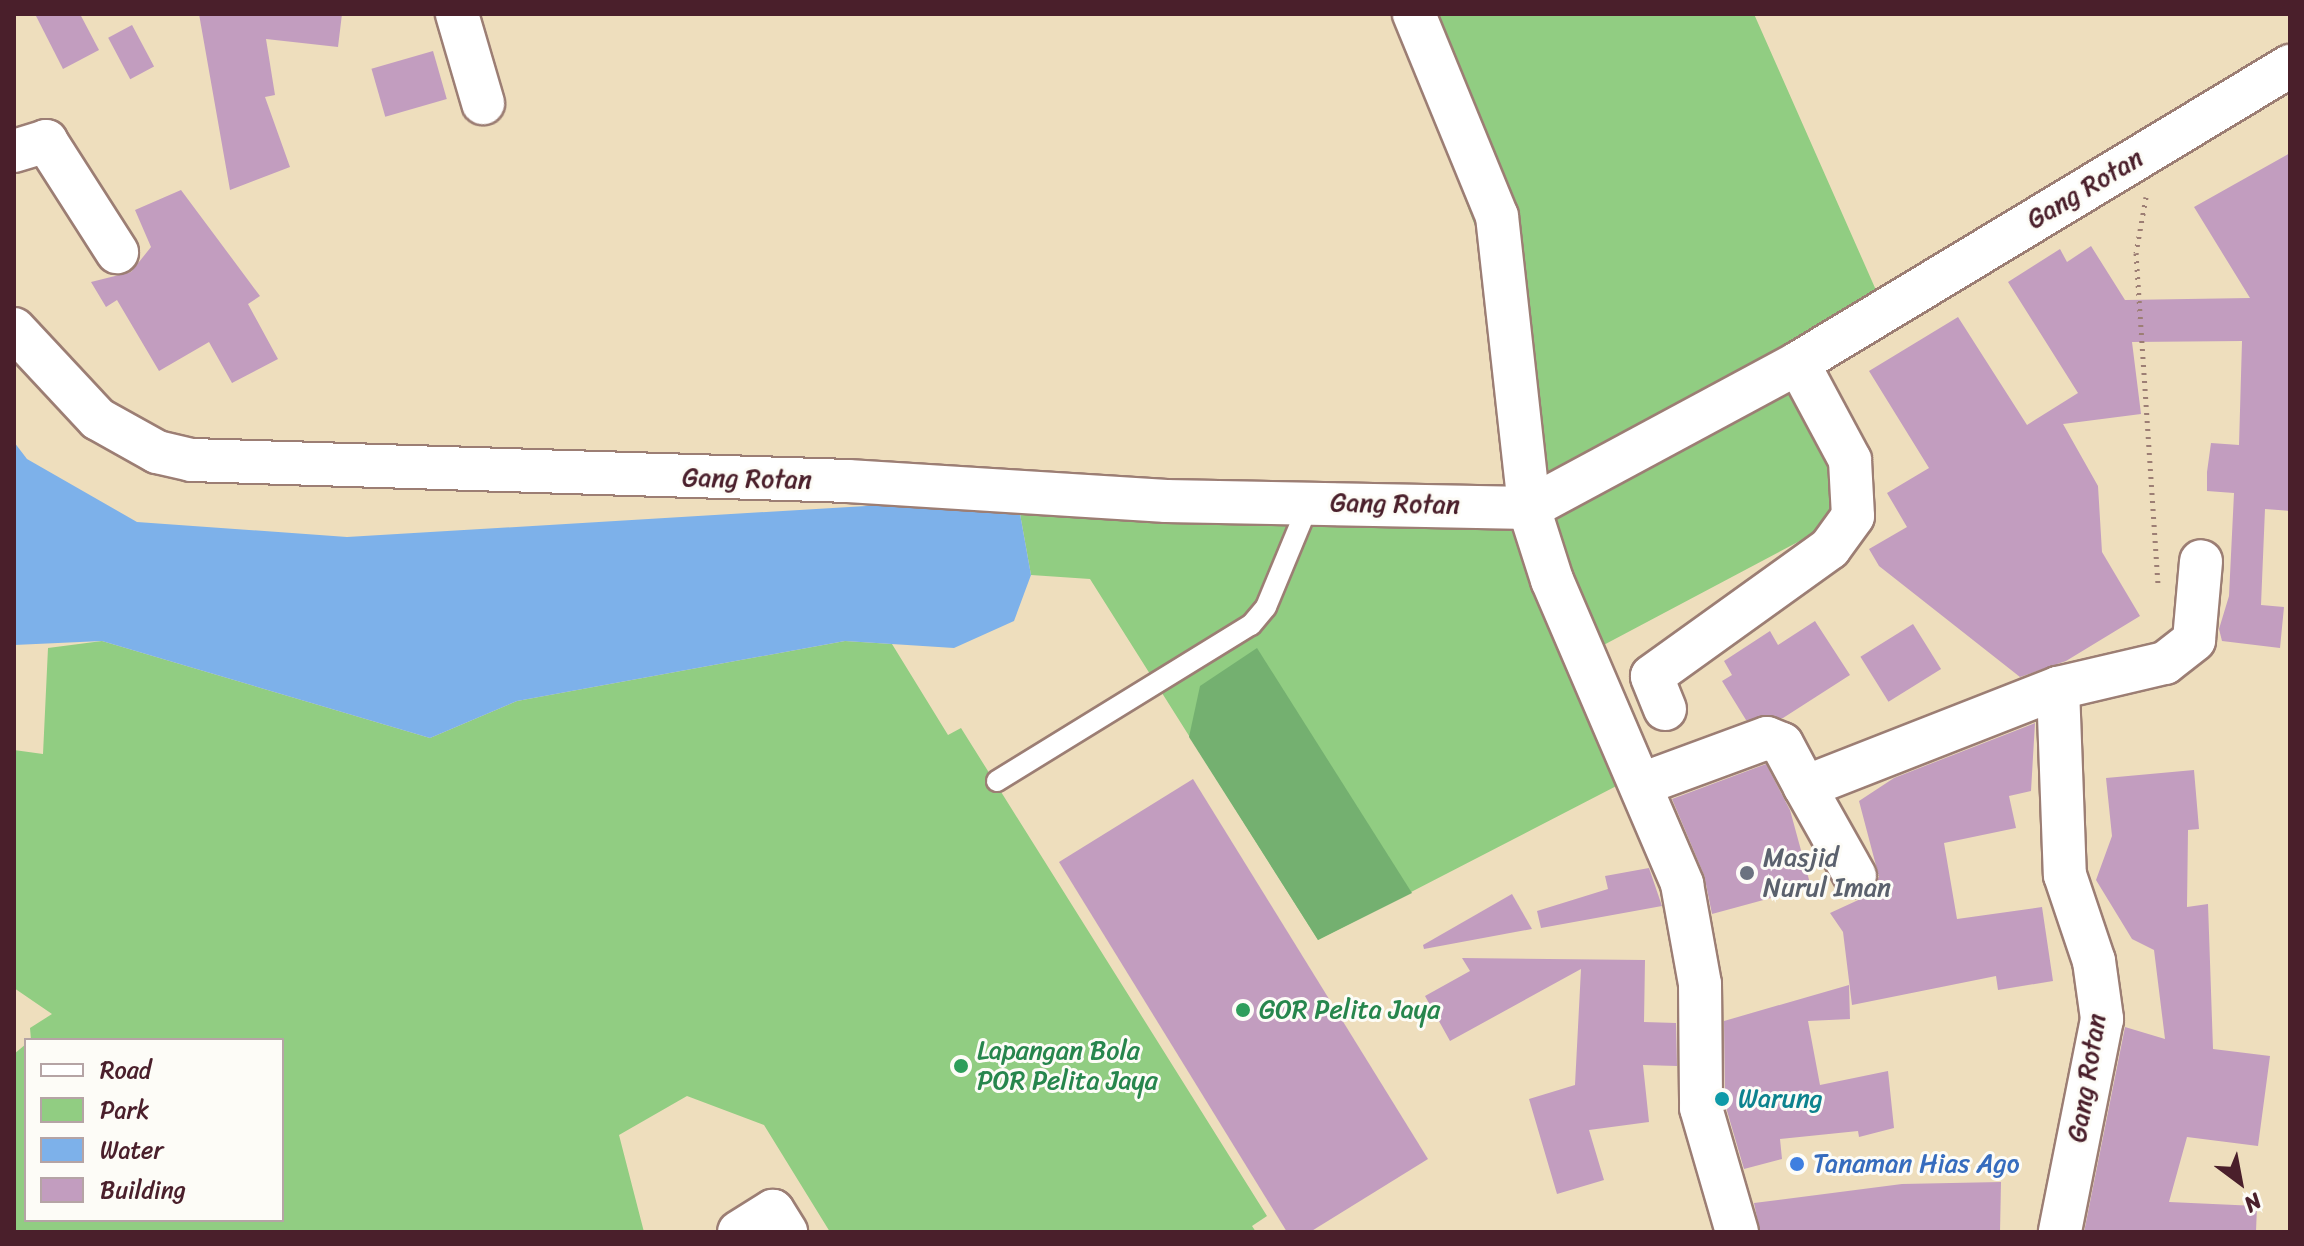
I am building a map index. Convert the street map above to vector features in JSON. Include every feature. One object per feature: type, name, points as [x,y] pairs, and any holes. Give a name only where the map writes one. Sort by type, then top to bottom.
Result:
[{"type":"street","points":[[457,14],[483,103]]},
{"type":"street","points":[[1414,14],[1497,216],[1529,508],[1576,642],[1642,784],[1682,884],[1700,984],[1701,1108],[1737,1232]]},
{"type":"street","points":[[2156,146],[2290,66]]},
{"type":"street","points":[[14,151],[46,141],[117,252]]},
{"type":"street","name":"Gang Rotan","points":[[14,329],[37,362],[98,419],[157,452],[192,460],[1309,503],[1529,508],[1798,363],[2156,146]]},
{"type":"street","points":[[1665,709],[1652,676],[1830,548],[1853,516],[1850,460],[1798,363]]},
{"type":"street","points":[[1805,787],[2058,688],[2165,663],[2183,652],[2194,640],[2201,561]]},
{"type":"street","name":"Gang Rotan","points":[[2058,688],[2065,875],[2094,961],[2102,1019],[2060,1232]]},
{"type":"street","points":[[1642,784],[1767,738],[1782,744],[1855,876]]},
{"type":"lane","points":[[997,781],[1072,741],[1266,607],[1309,503]]},
{"type":"path","name":"Gang Rotan","points":[[2156,146],[2136,253],[2159,600]]},
{"type":"green space","points":[[1433,14],[1754,14],[1887,315],[1789,373],[1842,466],[1847,516],[1581,657],[1628,780],[1318,940],[1090,579],[1031,575],[1017,497],[1528,502],[1505,305],[1404,39]]},
{"type":"green space","points":[[102,641],[430,738],[517,701],[845,641],[892,644],[948,735],[961,728],[1267,1216],[1252,1226],[1256,1232],[830,1232],[764,1125],[687,1096],[619,1135],[644,1232],[14,1232],[14,1054],[24,1046],[24,1222],[284,1222],[284,1038],[31,1038],[30,1028],[52,1014],[14,988],[14,750],[43,754],[48,648]]},
{"type":"green space","points":[[1257,648],[1412,893],[1318,940],[1189,737],[1200,686]]},
{"type":"water","points":[[14,442],[27,459],[137,522],[347,537],[1017,497],[1031,575],[1014,621],[954,648],[845,641],[517,701],[430,738],[102,641],[14,645]]},
{"type":"building","points":[[35,14],[80,14],[99,50],[63,69]]},
{"type":"building","points":[[199,14],[342,14],[338,47],[266,39],[275,95],[265,97],[290,167],[230,190]]},
{"type":"building","points":[[132,25],[154,66],[130,79],[108,38]]},
{"type":"building","points":[[433,51],[447,99],[385,117],[371,69]]},
{"type":"building","points":[[2290,153],[2290,511],[2265,509],[2261,605],[2284,607],[2280,648],[2222,641],[2219,629],[2229,596],[2234,493],[2207,491],[2207,472],[2211,443],[2239,445],[2242,341],[2132,342],[2141,414],[2063,424],[2098,486],[2102,552],[2140,616],[2066,661],[2020,677],[1879,566],[1869,549],[1907,527],[1887,493],[1929,468],[1869,371],[1958,317],[2027,425],[2078,393],[2008,282],[2060,249],[2067,262],[2091,246],[2125,300],[2250,298],[2194,207]]},
{"type":"building","points":[[181,190],[260,296],[248,304],[278,359],[232,383],[209,342],[159,371],[117,300],[106,307],[91,282],[131,272],[151,247],[135,210]]},
{"type":"building","points":[[1815,621],[1850,675],[1783,718],[1746,720],[1722,681],[1732,675],[1724,661],[1770,631],[1778,645]]},
{"type":"building","points":[[1913,624],[1941,669],[1889,702],[1860,657]]},
{"type":"building","points":[[2035,723],[2031,791],[2009,796],[2016,828],[1944,843],[1957,919],[2042,907],[2053,981],[1998,990],[1996,976],[1852,1005],[1843,932],[1830,913],[1867,896],[1879,877],[1859,801],[1894,778]]},
{"type":"building","points":[[1766,764],[1790,810],[1811,887],[1712,914],[1704,875],[1672,799]]},
{"type":"building","points":[[2194,770],[2199,829],[2188,830],[2187,907],[2208,904],[2213,1049],[2270,1056],[2258,1146],[2187,1137],[2169,1202],[2257,1206],[2256,1232],[2084,1232],[2125,1027],[2165,1039],[2154,950],[2132,939],[2096,880],[2112,836],[2106,778]]},
{"type":"building","name":"GOR Pelita Jaya","points":[[1193,779],[1428,1159],[1310,1232],[1287,1232],[1059,862]]},
{"type":"building","points":[[1649,868],[1662,906],[1541,928],[1537,911],[1608,889],[1605,876]]},
{"type":"building","points":[[1512,894],[1532,929],[1424,949],[1423,945]]},
{"type":"building","points":[[1462,958],[1645,960],[1644,1022],[1676,1023],[1677,1066],[1643,1065],[1649,1122],[1589,1130],[1604,1180],[1557,1194],[1529,1099],[1575,1085],[1581,969],[1450,1041],[1425,996],[1470,971]]},
{"type":"building","points":[[1849,985],[1850,1019],[1808,1021],[1820,1085],[1888,1071],[1894,1128],[1859,1137],[1858,1131],[1780,1139],[1782,1159],[1744,1169],[1725,1104],[1724,1021]]},
{"type":"building","points":[[2001,1182],[2000,1232],[1760,1232],[1754,1203],[1902,1184]]},
{"type":"place","name":"Masjid Nurul Iman","points":[[1747,873]]},
{"type":"place","name":"GOR Pelita Jaya","points":[[1243,1010]]},
{"type":"place","name":"Lapangan Bola POR Pelita Jaya","points":[[961,1066]]},
{"type":"place","name":"Warung","points":[[1722,1099]]},
{"type":"place","name":"Tanaman Hias Ago","points":[[1797,1164]]}]
